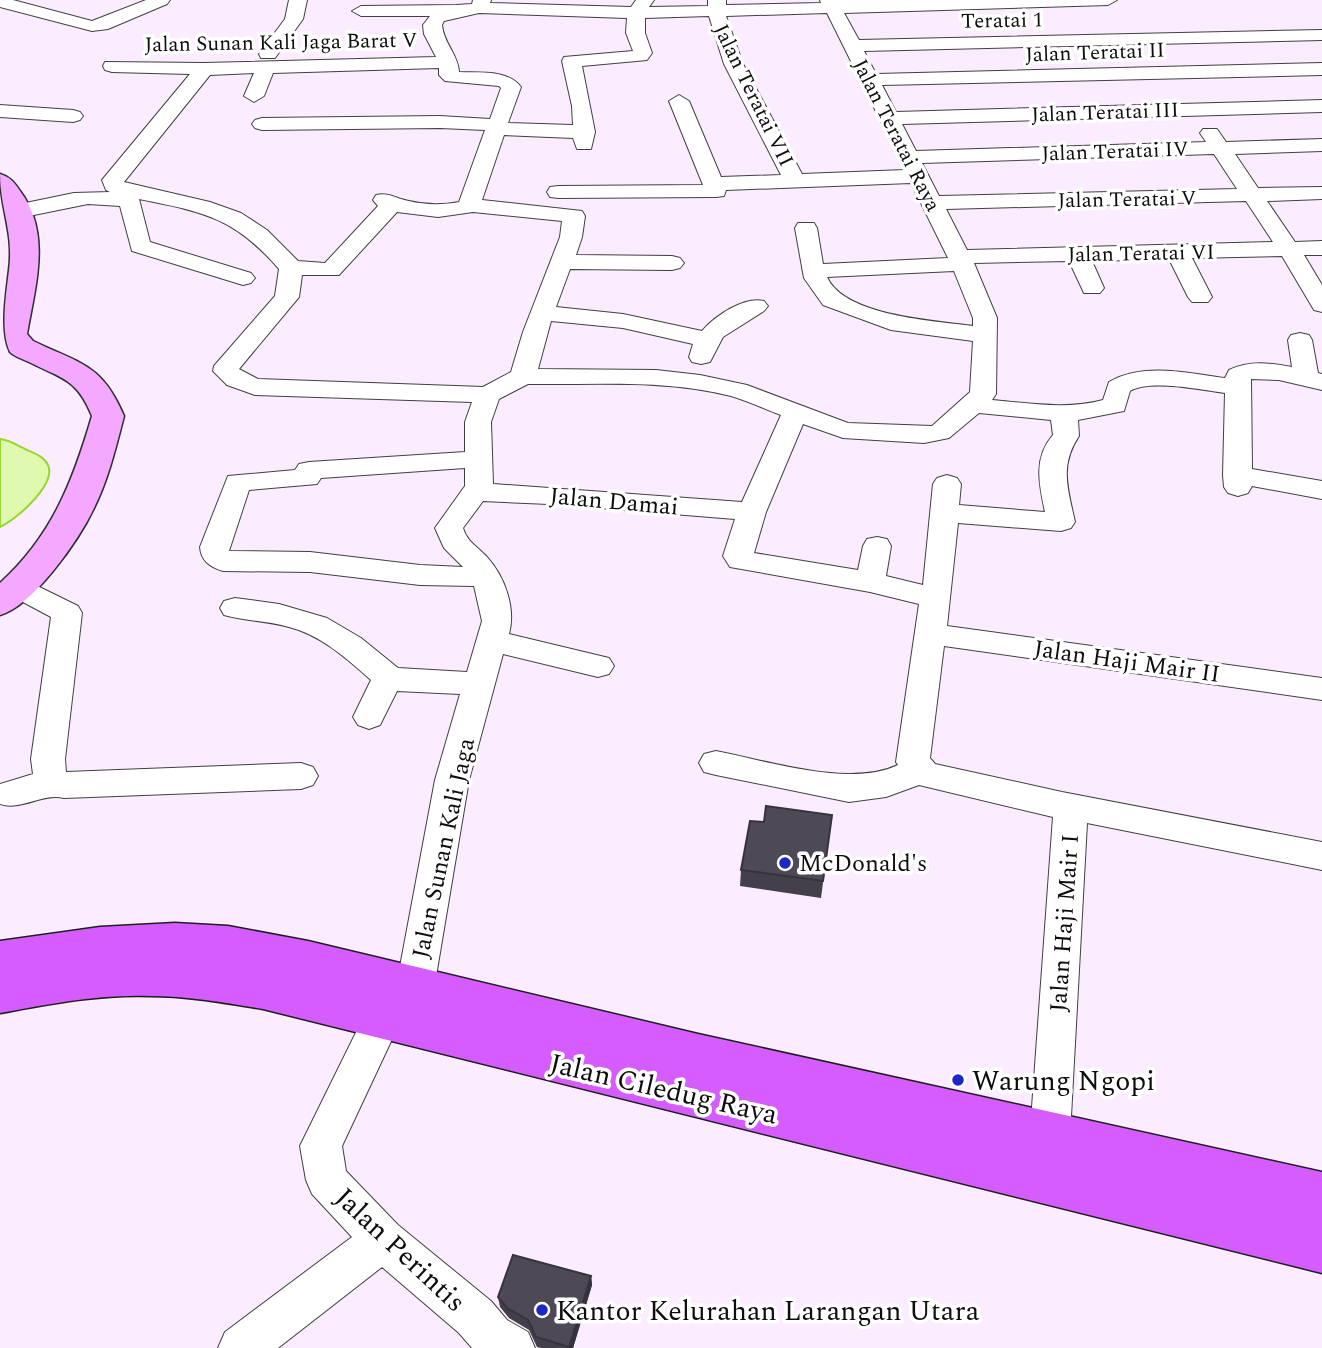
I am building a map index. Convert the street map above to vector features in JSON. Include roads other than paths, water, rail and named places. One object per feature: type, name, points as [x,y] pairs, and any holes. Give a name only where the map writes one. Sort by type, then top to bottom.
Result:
[{"type":"main road","name":"Jalan Ciledug Raya","points":[[0,960],[119,942],[202,943],[293,955],[398,1004]]},
{"type":"main road","name":"Jalan Ciledug Raya","points":[[0,993],[98,978],[153,976],[398,1004],[1046,1158],[1322,1247]]},
{"type":"main road","name":"Jalan Ciledug Raya","points":[[1046,1158],[1322,1197]]},
{"type":"street","points":[[0,2],[92,26],[161,0]]},
{"type":"street","points":[[254,96],[267,61],[295,19],[299,0]]},
{"type":"street","points":[[361,10],[466,5],[1117,1]]},
{"type":"street","name":"Jalan Teratai Raya","points":[[830,3],[961,261],[985,318],[983,394],[974,403]]},
{"type":"street","name":"Jalan Teratai VII","points":[[716,4],[722,36],[795,181]]},
{"type":"street","points":[[466,5],[439,17],[433,24],[432,35],[450,62],[449,75],[499,80],[511,87],[469,206]]},
{"type":"street","points":[[262,124],[440,122],[584,139],[571,61],[640,57],[643,53],[634,33],[641,6]]},
{"type":"street","points":[[1135,22],[1289,249],[1322,305]]},
{"type":"street","name":"Teratai 1","points":[[852,46],[1322,35]]},
{"type":"street","name":"Jalan Sunan Kali Jaga Barat V","points":[[112,66],[204,69],[267,61],[450,62]]},
{"type":"street","points":[[112,193],[113,180],[204,69]]},
{"type":"street","name":"Jalan Teratai II","points":[[869,80],[1322,69]]},
{"type":"street","points":[[679,101],[715,184]]},
{"type":"street","name":"Jalan Teratai III","points":[[888,118],[1322,106]]},
{"type":"street","points":[[0,111],[73,116]]},
{"type":"street","name":"Jalan Teratai IV","points":[[913,166],[1220,148],[1322,145]]},
{"type":"street","name":"Jalan Teratai VII","points":[[558,193],[715,191],[715,184],[795,181],[913,166]]},
{"type":"street","points":[[112,193],[130,202],[140,246],[243,278]]},
{"type":"street","points":[[51,782],[47,772],[48,759],[65,638],[50,624],[8,596],[35,571],[77,509],[108,416],[98,392],[86,378],[6,337],[27,246],[14,204],[112,193],[193,205],[246,224],[272,246],[290,268],[287,297],[227,366],[226,371],[230,376],[255,387],[488,396],[523,376],[656,378],[738,390],[843,430],[924,435],[940,432],[974,403],[986,407],[1063,413],[1100,410],[1115,405],[1118,387],[1132,379],[1182,380],[1237,387]]},
{"type":"street","points":[[290,268],[331,270],[387,203],[434,210],[558,193],[574,216],[566,251],[542,313],[523,376]]},
{"type":"street","name":"Jalan Teratai V","points":[[932,203],[1322,193]]},
{"type":"street","points":[[806,228],[808,251],[824,295],[870,316],[903,325],[986,335]]},
{"type":"street","points":[[566,251],[642,241]]},
{"type":"street","name":"Jalan Teratai VI","points":[[815,271],[1078,255],[1322,248]]},
{"type":"street","points":[[566,251],[672,263]]},
{"type":"street","points":[[1178,253],[1200,297]]},
{"type":"street","points":[[1078,255],[1092,288]]},
{"type":"street","points":[[700,383],[706,339],[756,306]]},
{"type":"street","points":[[542,313],[624,321],[706,339]]},
{"type":"street","points":[[1300,340],[1314,381],[1251,370],[1238,375],[1238,481],[1322,490]]},
{"type":"street","points":[[476,492],[479,487],[478,422],[488,396]]},
{"type":"street","points":[[796,411],[752,512],[738,556],[740,560],[870,582],[935,598]]},
{"type":"street","points":[[946,513],[1061,522],[1052,460],[1058,443],[1066,436],[1063,413]]},
{"type":"street","points":[[477,460],[309,470],[307,478],[238,482],[214,547],[216,558],[223,561],[310,562],[420,575],[484,577]]},
{"type":"street","points":[[716,763],[849,789],[899,782],[919,769],[914,762],[946,513],[947,484]]},
{"type":"street","name":"Jalan Damai","points":[[476,492],[549,495],[752,512]]},
{"type":"street","name":"Jalan Sunan Kali Jaga","points":[[398,1004],[453,780],[494,641],[496,602],[482,571],[454,543],[449,528],[476,492]]},
{"type":"street","points":[[870,582],[877,546]]},
{"type":"street","points":[[235,608],[313,624],[390,679],[481,684]]},
{"type":"street","name":"Jalan Haji Mair II","points":[[931,634],[1322,689]]},
{"type":"street","points":[[494,641],[598,666]]},
{"type":"street","points":[[369,717],[385,683],[390,679]]},
{"type":"street","name":"Jalan Haji Mair I","points":[[919,769],[925,774],[1062,805],[1070,813],[1046,1158]]},
{"type":"street","points":[[8,794],[51,782],[64,785],[301,776]]},
{"type":"street","points":[[1062,805],[1322,856]]},
{"type":"street","name":"Jalan Perintis","points":[[398,1004],[321,1146],[327,1180],[383,1240],[475,1317],[491,1336],[512,1348]]},
{"type":"street","points":[[242,1348],[383,1240]]},
{"type":"place","name":"McDonald's","points":[[785,863]]},
{"type":"place","name":"Warung Ngopi","points":[[958,1080]]},
{"type":"place","name":"Kantor Kelurahan Larangan Utara","points":[[542,1310]]}]
